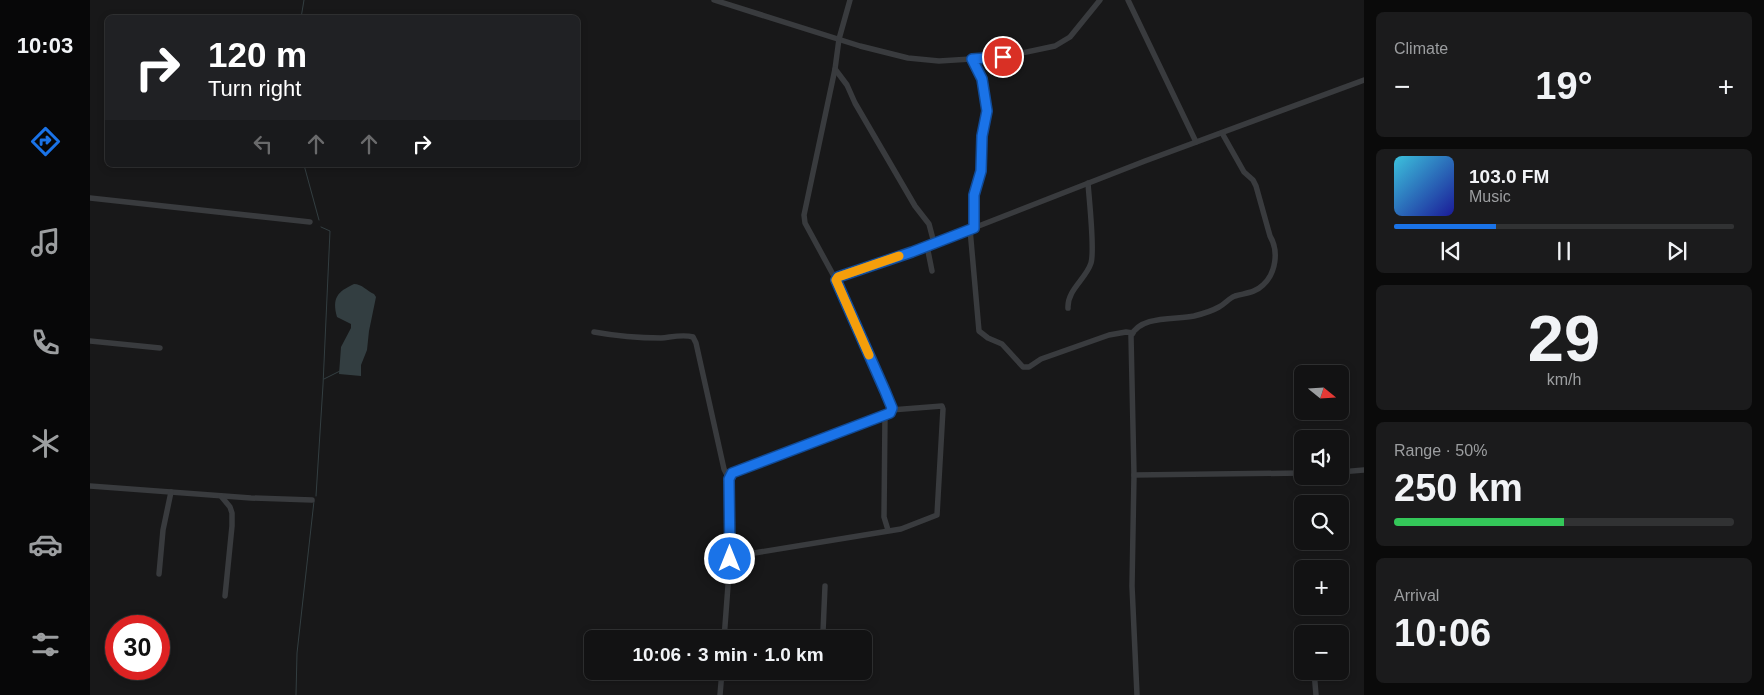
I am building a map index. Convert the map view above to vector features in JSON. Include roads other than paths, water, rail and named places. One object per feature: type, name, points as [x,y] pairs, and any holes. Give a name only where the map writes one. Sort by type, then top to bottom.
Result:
[{"type":"street","points":[[714,0],[839,39],[908,58],[939,61],[1003,57],[1055,46],[1070,37],[1100,0]]},
{"type":"street","points":[[850,0],[839,39],[835,69],[804,215],[805,222],[836,280],[885,391],[891,410]]},
{"type":"street","points":[[1128,0],[1196,142]]},
{"type":"street","points":[[972,59],[982,79],[987,111],[982,136],[981,171],[974,195],[972,229],[979,331],[988,338],[1002,344],[1023,367],[1029,367],[1041,359],[1109,335],[1126,332],[1133,333]]},
{"type":"street","points":[[835,69],[847,85],[855,103],[915,206],[929,224],[934,243]]},
{"type":"street","points":[[836,280],[838,277],[850,272],[927,246],[1196,142],[1364,80]]},
{"type":"street","points":[[1137,695],[1132,586],[1134,475],[1131,336],[1143,325],[1164,318],[1192,316],[1220,307],[1234,296],[1248,294],[1263,286],[1273,270],[1276,253],[1275,244],[1270,236],[1256,186],[1253,180],[1244,172],[1222,133]]},
{"type":"street","points":[[1068,308],[1071,295],[1091,263],[1088,184]]},
{"type":"street","points":[[90,198],[310,222]]},
{"type":"street","points":[[927,246],[932,271]]},
{"type":"street","points":[[594,332],[620,336],[693,337],[696,343],[724,469],[729,479],[730,559],[725,630]]},
{"type":"street","points":[[90,341],[160,348]]},
{"type":"street","points":[[729,479],[732,473],[890,413],[891,410],[942,406],[944,417],[940,447],[937,515],[901,529],[742,555],[730,559]]},
{"type":"street","points":[[884,415],[884,517],[888,530]]},
{"type":"street","points":[[1349,471],[1364,470]]},
{"type":"street","points":[[1134,475],[1294,473]]},
{"type":"street","points":[[90,486],[221,496],[312,500]]},
{"type":"street","points":[[159,574],[163,530],[171,492]]},
{"type":"street","points":[[221,496],[232,513],[225,596]]},
{"type":"street","points":[[823,630],[825,586]]},
{"type":"street","points":[[720,695],[721,680]]},
{"type":"street","points":[[1315,680],[1316,695]]},
{"type":"waterway","points":[[302,15],[304,0]]},
{"type":"waterway","points":[[305,167],[319,220]]},
{"type":"waterway","points":[[316,496],[330,231],[321,227]]},
{"type":"waterway","points":[[324,379],[340,371]]},
{"type":"waterway","points":[[296,695],[297,653],[314,501]]}]
